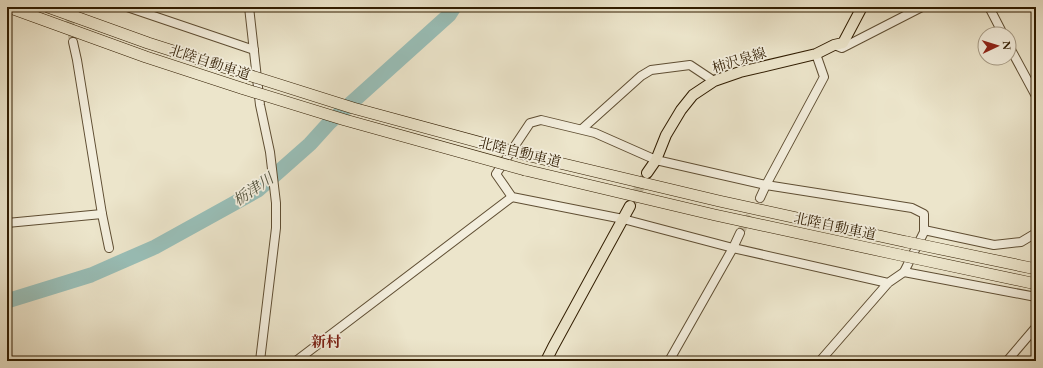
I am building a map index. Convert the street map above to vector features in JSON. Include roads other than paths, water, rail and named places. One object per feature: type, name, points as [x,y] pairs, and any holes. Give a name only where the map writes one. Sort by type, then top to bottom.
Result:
[{"type":"highway","name":"北陸自動車道","points":[[8,7],[146,57],[244,89],[352,122],[525,170],[715,215],[1036,284]]},
{"type":"highway","name":"北陸自動車道","points":[[48,7],[148,43],[242,74],[353,108],[530,156],[718,201],[1036,269]]},
{"type":"main road","name":"柿沢泉線","points":[[647,173],[656,160],[666,135],[681,110],[693,95],[714,81],[740,72],[816,54],[834,45],[843,43],[862,7]]},
{"type":"main road","points":[[546,361],[630,206]]},
{"type":"street","points":[[127,7],[254,50]]},
{"type":"street","points":[[249,7],[260,105],[270,152],[276,203],[276,228],[260,361]]},
{"type":"street","points":[[834,45],[842,48],[922,7]]},
{"type":"street","points":[[989,7],[999,26]]},
{"type":"street","points":[[73,42],[109,248]]},
{"type":"street","points":[[760,198],[824,76],[816,54]]},
{"type":"street","points":[[1017,61],[1036,96]]},
{"type":"street","points":[[582,129],[641,76],[652,70],[690,65],[714,81]]},
{"type":"street","points":[[820,361],[888,283],[904,272],[924,232],[924,214],[912,208],[766,185],[656,160],[595,133],[582,129],[541,120],[530,122],[496,174],[512,197],[623,219],[733,248],[888,283]]},
{"type":"street","points":[[296,361],[512,197]]},
{"type":"street","points":[[7,223],[102,214]]},
{"type":"street","points":[[924,230],[994,246],[1021,242],[1036,233]]},
{"type":"street","points":[[669,361],[740,233]]},
{"type":"street","points":[[904,272],[1036,297]]},
{"type":"street","points":[[1007,361],[1036,326]]},
{"type":"waterway","name":"栃津川","points":[[7,301],[91,275],[155,247],[258,190],[310,144],[329,123],[449,15],[454,7]]},
{"type":"tunnel","points":[[68,7],[73,42]]},
{"type":"tunnel","points":[[630,206],[645,177]]},
{"type":"tunnel","points":[[740,233],[760,198]]},
{"type":"district","name":"新村","points":[[326,341]]}]
